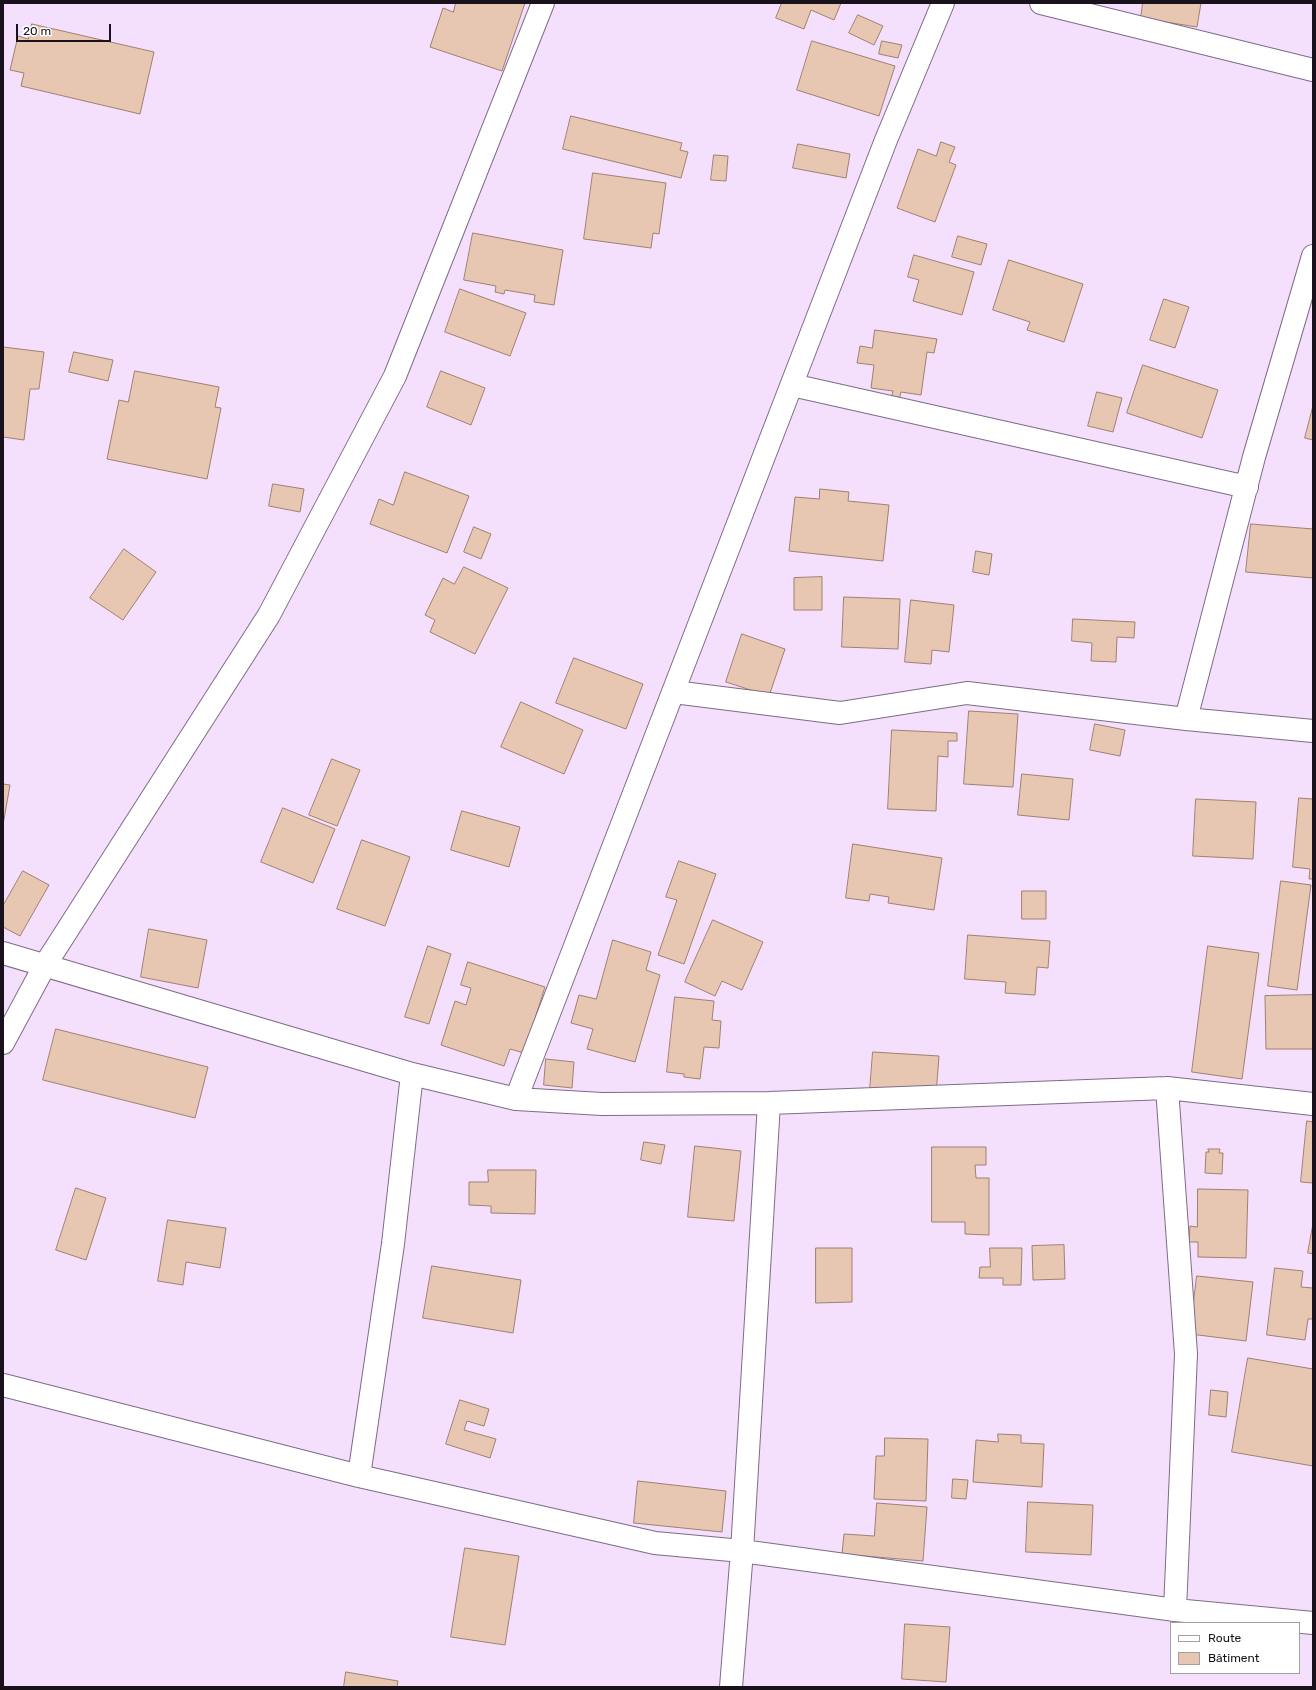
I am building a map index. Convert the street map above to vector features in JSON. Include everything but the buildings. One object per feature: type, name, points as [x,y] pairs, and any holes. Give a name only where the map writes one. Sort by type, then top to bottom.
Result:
[{"type":"street","points":[[3,1043],[45,965],[269,615],[395,376],[543,3]]},
{"type":"street","points":[[516,1099],[886,140],[942,3]]},
{"type":"street","points":[[1041,3],[1313,70]]},
{"type":"street","points":[[1186,719],[1247,487],[1313,256]]},
{"type":"street","points":[[792,385],[1247,487]]},
{"type":"street","points":[[674,692],[840,713],[967,693],[1186,719],[1313,731]]},
{"type":"street","points":[[3,953],[412,1074],[516,1099],[602,1104],[769,1103],[1167,1088],[1313,1104]]},
{"type":"street","points":[[359,1476],[392,1244],[412,1074]]},
{"type":"street","points":[[1167,1088],[1186,1354],[1175,1610]]},
{"type":"street","points":[[731,1687],[742,1551],[769,1103]]},
{"type":"street","points":[[3,1385],[359,1476],[655,1543],[742,1551],[1175,1610],[1313,1623]]}]
